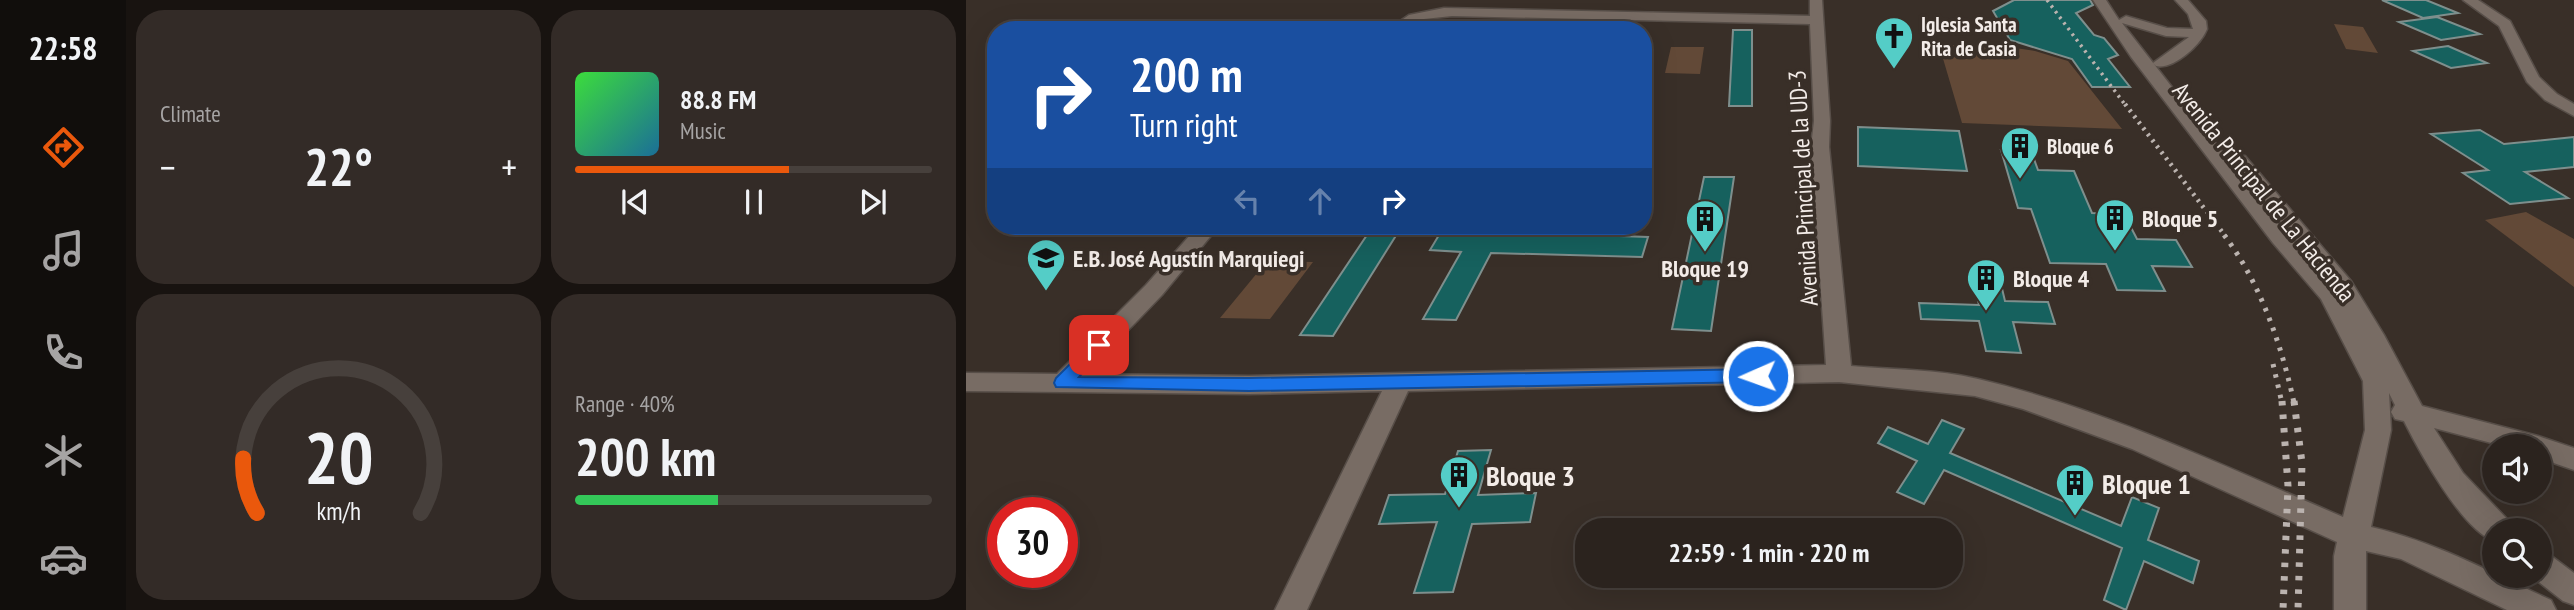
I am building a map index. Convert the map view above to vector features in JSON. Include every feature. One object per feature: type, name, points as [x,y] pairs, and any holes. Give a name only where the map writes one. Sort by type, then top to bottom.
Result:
[{"type":"street","name":"Avenida Principal de la UD-3","points":[[1816,0],[1822,121],[1820,147],[1839,373]]},
{"type":"street","name":"Avenida Principal de La Hacienda","points":[[2099,0],[2336,274],[2385,356],[2433,451],[2468,500],[2486,518]]},
{"type":"street","name":"Avenida Principal de La Hacienda","points":[[2111,0],[2148,58],[2280,239],[2331,297],[2376,382],[2378,406],[2375,452],[2349,555],[2350,610]]},
{"type":"street","points":[[2148,58],[2197,38],[2202,26],[2201,19],[2181,0]]},
{"type":"street","points":[[2469,0],[2505,24],[2532,79],[2551,97],[2574,111]]},
{"type":"street","points":[[1406,21],[1423,15],[1452,12],[1817,20]]},
{"type":"street","points":[[2126,20],[2166,32],[2199,33]]},
{"type":"street","points":[[1063,383],[1154,290],[1201,235]]},
{"type":"street","points":[[966,382],[1249,385],[1839,373],[1975,387],[2030,402],[2141,442],[2353,535],[2407,548],[2540,610]]},
{"type":"street","points":[[1291,610],[1399,382]]},
{"type":"street","points":[[2378,406],[2496,434]]},
{"type":"street","points":[[2552,451],[2574,459]]},
{"type":"street","points":[[2552,575],[2574,591]]},
{"type":"shaded area","points":[[2334,24],[2363,27],[2378,53],[2346,49]]},
{"type":"shaded area","points":[[1939,45],[1995,45],[2035,51],[2068,61],[2122,129],[1962,123]]},
{"type":"shaded area","points":[[1671,47],[1704,47],[1700,74],[1665,73]]},
{"type":"shaded area","points":[[2526,212],[2574,239],[2574,287],[2485,220]]},
{"type":"shaded area","points":[[1267,261],[1313,262],[1270,319],[1220,318]]},
{"type":"building","points":[[2014,0],[2090,0],[2093,5],[2076,13],[2094,35],[2104,38],[2118,55],[2108,59],[2130,87],[2092,87],[2072,59],[2010,40],[1993,11]]},
{"type":"building","points":[[2382,0],[2426,0],[2458,13],[2423,18]]},
{"type":"building","points":[[2437,17],[2480,34],[2441,40],[2399,22]]},
{"type":"building","points":[[1733,30],[1752,30],[1752,106],[1729,106]]},
{"type":"building","points":[[2448,46],[2487,63],[2451,68],[2413,51]]},
{"type":"building","points":[[1858,127],[1959,131],[1967,171],[1858,166]]},
{"type":"building","points":[[2480,130],[2504,144],[2574,137],[2574,167],[2525,172],[2568,198],[2510,204],[2463,173],[2488,170],[2431,134]]},
{"type":"building","points":[[2001,150],[2031,151],[2038,170],[2074,171],[2092,213],[2124,214],[2137,239],[2176,240],[2192,267],[2152,266],[2165,291],[2117,290],[2106,264],[2050,263],[2031,209],[2018,208]]},
{"type":"building","name":"Bloque 19","points":[[1704,177],[1734,177],[1711,331],[1672,329]]},
{"type":"building","points":[[1367,235],[1396,235],[1333,336],[1300,335]]},
{"type":"building","points":[[1439,235],[1648,237],[1642,257],[1491,253],[1456,320],[1423,319],[1461,252],[1430,250]]},
{"type":"building","name":"Bloque 4","points":[[1972,271],[1998,272],[2005,301],[2048,302],[2055,324],[2013,322],[2021,353],[1986,351],[1979,321],[1921,319],[1919,303],[1979,305]]},
{"type":"building","name":"Bloque 1","points":[[1942,420],[1964,429],[1950,453],[2121,526],[2132,497],[2159,508],[2148,540],[2199,561],[2193,583],[2144,561],[2126,610],[2104,600],[2122,548],[1944,470],[1924,504],[1897,492],[1917,461],[1878,443],[1888,427],[1928,444]]},
{"type":"building","name":"Bloque 3","points":[[1491,450],[1478,495],[1536,493],[1530,522],[1472,524],[1453,592],[1414,593],[1437,522],[1379,524],[1389,495],[1445,494],[1458,451]]},
{"type":"railway","points":[[2047,0],[2126,106]]},
{"type":"railway","points":[[2125,104],[2226,237]]},
{"type":"railway","points":[[2224,235],[2237,253],[2268,315],[2294,403]]},
{"type":"railway","points":[[2273,364],[2282,403]]},
{"type":"railway","points":[[2282,401],[2288,486],[2283,610]]},
{"type":"railway","points":[[2294,401],[2302,463],[2298,610]]},
{"type":"place","name":"Iglesia Santa Rita de Casia","points":[[1894,70]]},
{"type":"place","name":"Bloque 6","points":[[2020,180]]},
{"type":"place","name":"Bloque 5","points":[[2115,252]]},
{"type":"place","name":"Bloque 19","points":[[1705,253]]},
{"type":"place","name":"E.B. José Agustín Marquiegi","points":[[1046,292]]},
{"type":"place","name":"Bloque 4","points":[[1986,312]]},
{"type":"place","name":"Bloque 3","points":[[1459,509]]},
{"type":"place","name":"Bloque 1","points":[[2075,517]]},
{"type":"route","points":[[1099,345],[1063,383],[1249,385],[1758,376]]}]
